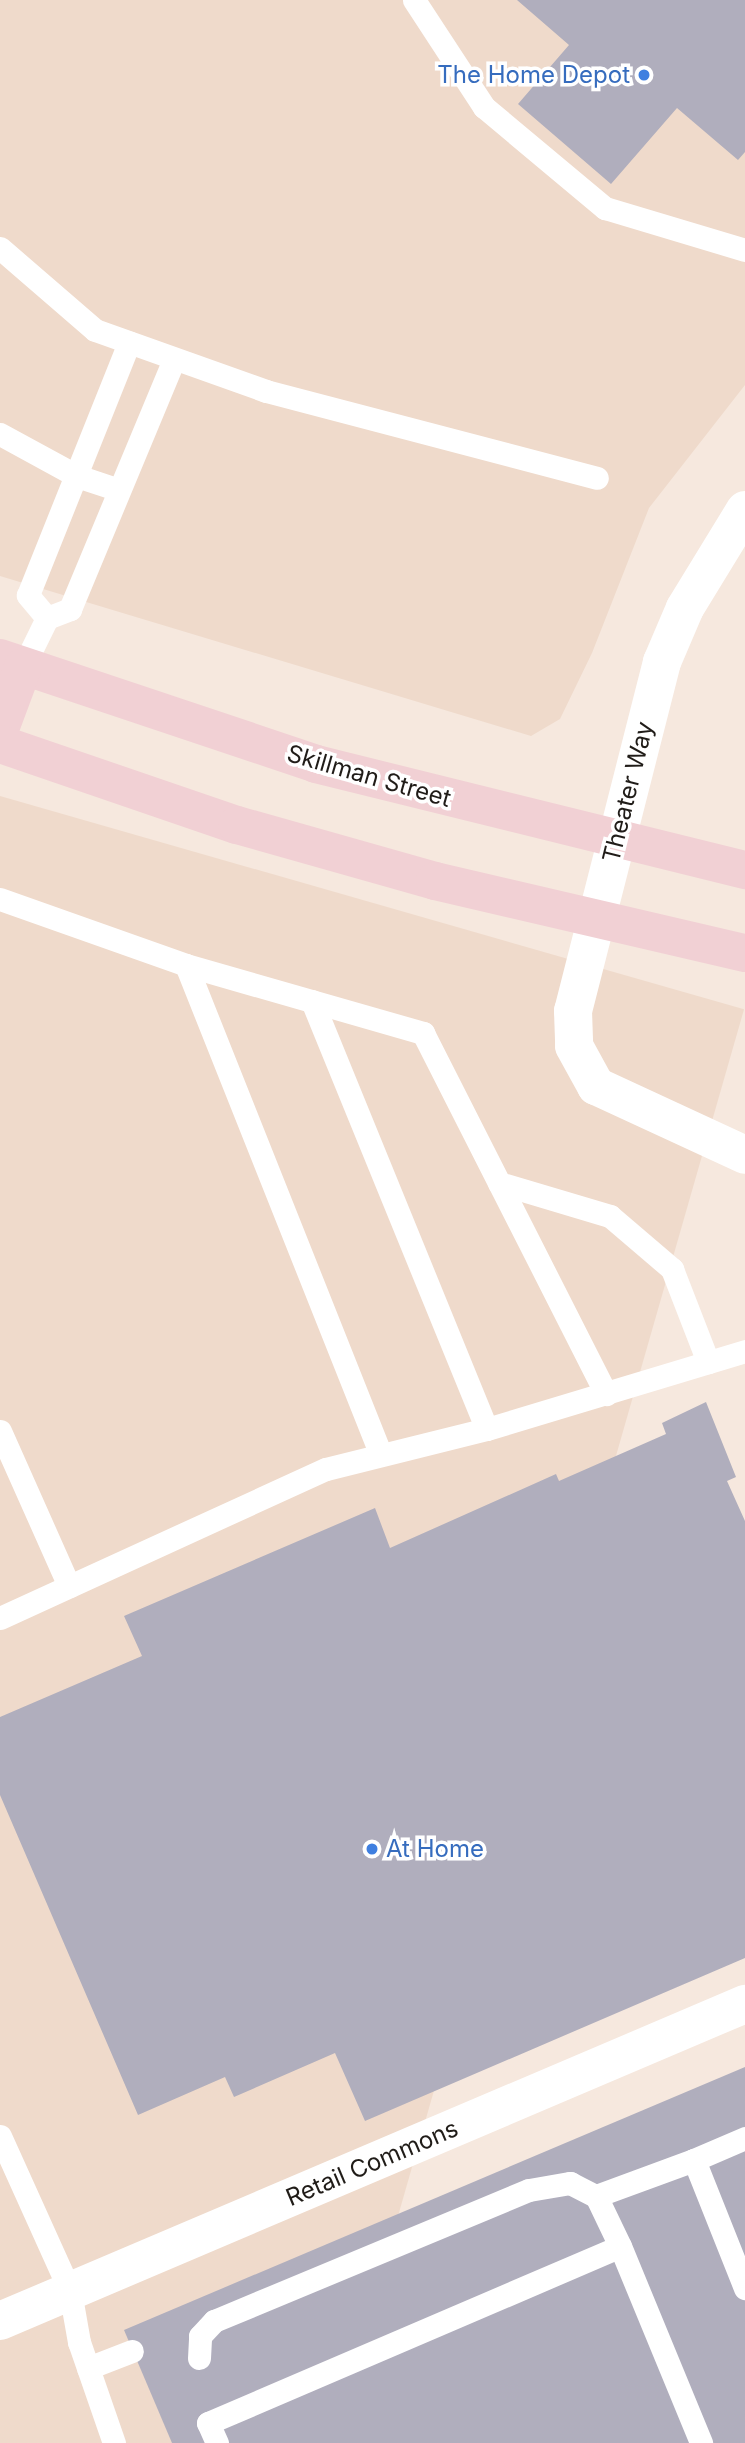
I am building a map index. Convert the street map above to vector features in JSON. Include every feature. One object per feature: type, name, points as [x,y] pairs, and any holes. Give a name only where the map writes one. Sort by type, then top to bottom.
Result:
[{"type":"main road","name":"Skillman Street","points":[[11,662],[316,764],[617,841],[745,870]]},
{"type":"main road","points":[[0,729],[11,662]]},
{"type":"main road","points":[[0,744],[237,825],[594,920],[745,953]]},
{"type":"street","name":"Theater Way","points":[[745,510],[685,608],[662,662],[617,841],[594,920],[573,1011],[574,1046],[596,1086],[745,1155]]},
{"type":"street","name":"Retail Commons","points":[[0,2321],[745,2004]]},
{"type":"lane","points":[[414,0],[484,107],[605,208],[744,245]]},
{"type":"lane","points":[[0,248],[95,330],[266,391],[597,478]]},
{"type":"lane","points":[[47,618],[28,595],[128,342]]},
{"type":"lane","points":[[11,662],[47,618],[70,609],[174,359]]},
{"type":"lane","points":[[0,434],[77,476],[119,490]]},
{"type":"lane","points":[[0,899],[186,965],[423,1033],[606,1394]]},
{"type":"lane","points":[[186,965],[381,1455]]},
{"type":"lane","points":[[312,1001],[487,1429]]},
{"type":"lane","points":[[499,1182],[610,1216],[672,1269],[708,1362]]},
{"type":"lane","points":[[0,1618],[326,1469],[487,1429],[745,1351]]},
{"type":"lane","points":[[0,1431],[69,1586]]},
{"type":"lane","points":[[0,2136],[70,2291],[88,2368],[114,2443]]},
{"type":"lane","points":[[596,2196],[745,2138]]},
{"type":"lane","points":[[694,2160],[745,2288]]},
{"type":"lane","points":[[199,2358],[200,2336],[214,2321],[529,2190],[570,2183],[596,2196],[620,2246],[701,2443]]},
{"type":"lane","points":[[217,2443],[208,2423],[620,2246]]},
{"type":"lane","points":[[88,2368],[132,2351]]},
{"type":"shaded area","points":[[0,0],[745,0],[745,385],[649,508],[592,653],[560,719],[531,736],[0,576]]},
{"type":"shaded area","points":[[0,796],[744,1009],[333,2443],[0,2443]]},
{"type":"building","name":"The Home Depot","points":[[517,0],[745,0],[745,152],[738,160],[677,108],[611,184],[518,104],[569,45]]},
{"type":"building","name":"At Home","points":[[706,1402],[736,1477],[727,1481],[745,1521],[745,1958],[365,2121],[335,2053],[234,2097],[225,2077],[138,2115],[0,1795],[0,1717],[142,1656],[124,1616],[375,1508],[390,1548],[556,1474],[559,1481],[666,1434],[662,1423]]},
{"type":"building","points":[[745,2067],[745,2443],[172,2443],[124,2330]]},
{"type":"place","name":"The Home Depot","points":[[644,75]]},
{"type":"place","name":"At Home","points":[[372,1849]]}]
